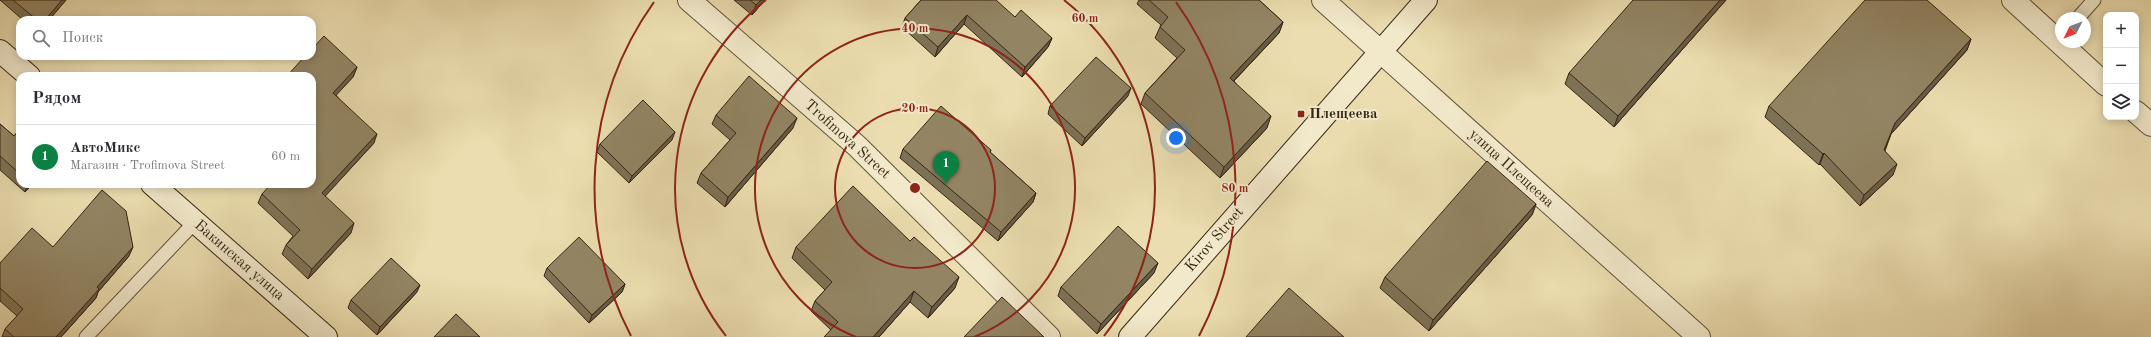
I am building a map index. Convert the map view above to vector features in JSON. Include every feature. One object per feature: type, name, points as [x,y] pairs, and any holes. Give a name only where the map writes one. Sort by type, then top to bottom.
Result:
[{"type":"street","name":"Trofimova Street","points":[[689,0],[856,146],[1049,337]]},
{"type":"street","name":"улица Плещеева","points":[[1323,0],[1699,337]]},
{"type":"street","name":"Kirov Street","points":[[1130,337],[1426,0]]},
{"type":"street","points":[[2013,0],[2055,35]]},
{"type":"street","points":[[2069,48],[2105,84]]},
{"type":"street","points":[[0,51],[24,72]]},
{"type":"street","points":[[2139,115],[2151,125]]},
{"type":"street","name":"Бакинская улица","points":[[156,188],[326,337]]},
{"type":"lane","points":[[2083,12],[2094,0]]},
{"type":"lane","points":[[86,337],[194,222]]},
{"type":"building","points":[[13,0],[62,0],[48,16],[32,16]]},
{"type":"building","points":[[750,0],[761,0],[756,5]]},
{"type":"building","points":[[921,0],[996,0],[1015,17],[1021,10],[1052,38],[1025,67],[967,15],[938,47],[905,18]]},
{"type":"building","points":[[1149,0],[1259,0],[1283,22],[1230,78],[1271,116],[1224,167],[1145,93],[1185,50],[1160,27],[1168,17]]},
{"type":"building","points":[[1633,0],[1720,0],[1618,116],[1569,73]]},
{"type":"building","points":[[1865,0],[1927,0],[1971,39],[1895,123],[1884,150],[1897,164],[1864,195],[1824,153],[1823,154],[1769,106]]},
{"type":"building","points":[[324,36],[357,67],[333,93],[377,134],[322,193],[354,223],[312,269],[286,245],[300,230],[262,194],[267,188],[316,188],[316,72],[291,72],[301,60],[316,60],[316,45]]},
{"type":"building","points":[[1096,57],[1131,88],[1085,138],[1050,106]]},
{"type":"building","points":[[749,76],[797,118],[728,197],[701,173],[736,133],[716,115]]},
{"type":"building","points":[[643,100],[675,132],[632,176],[600,144]]},
{"type":"building","points":[[941,106],[991,150],[990,152],[1036,193],[1001,232],[903,149]]},
{"type":"building","points":[[0,124],[14,136],[16,134],[16,170],[0,156]]},
{"type":"building","points":[[1487,161],[1536,204],[1433,320],[1385,277]]},
{"type":"building","points":[[853,186],[910,241],[914,237],[959,277],[932,307],[914,291],[873,337],[824,337],[838,322],[815,301],[832,282],[796,247]]},
{"type":"building","points":[[102,190],[126,211],[133,247],[97,287],[99,289],[56,337],[14,337],[5,329],[23,309],[0,288],[0,263],[32,228],[53,247]]},
{"type":"building","points":[[1118,226],[1158,263],[1101,324],[1061,287]]},
{"type":"building","points":[[579,237],[625,284],[592,315],[547,268]]},
{"type":"building","points":[[391,258],[420,285],[380,327],[351,300]]},
{"type":"building","points":[[1289,288],[1344,337],[1246,337]]},
{"type":"building","points":[[1002,297],[1044,337],[964,337]]},
{"type":"building","points":[[456,314],[480,337],[434,337]]},
{"type":"place","name":"Плещеева","points":[[1301,114]]},
{"type":"place","name":"АвтоМикс","points":[[946,184]]}]
